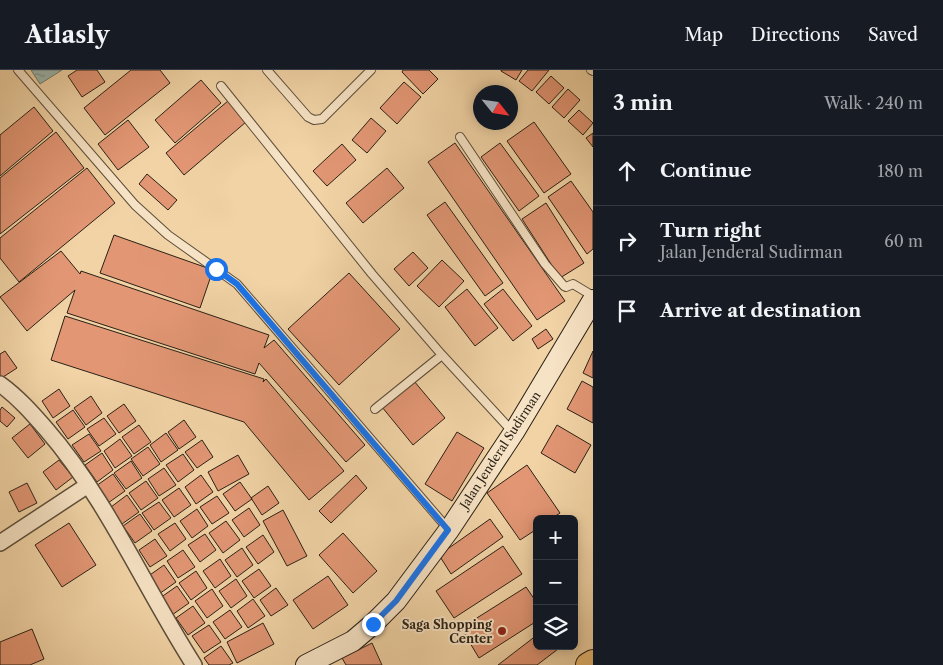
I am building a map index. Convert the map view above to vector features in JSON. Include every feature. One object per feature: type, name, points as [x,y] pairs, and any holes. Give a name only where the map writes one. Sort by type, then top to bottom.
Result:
[{"type":"highway","points":[[588,665],[593,662]]},
{"type":"main road","name":"Jalan Jenderal Sudirman","points":[[306,665],[353,641],[396,601],[448,530],[514,432],[593,300]]},
{"type":"street","points":[[0,384],[25,404],[70,457],[111,522],[172,631],[194,665]]},
{"type":"street","points":[[0,543],[88,486]]},
{"type":"lane","points":[[18,70],[135,205],[168,235],[237,284],[448,530]]},
{"type":"lane","points":[[267,70],[308,117],[317,120],[322,118],[372,70]]},
{"type":"lane","points":[[221,86],[372,274],[442,355],[514,432]]},
{"type":"lane","points":[[460,137],[545,264],[564,286],[573,284],[593,296]]},
{"type":"lane","points":[[374,409],[442,355]]},
{"type":"water","points":[[31,70],[62,70],[40,84]]},
{"type":"building","points":[[77,70],[97,70],[105,82],[82,97],[68,76]]},
{"type":"building","points":[[131,70],[160,70],[170,83],[105,135],[84,108]]},
{"type":"building","points":[[403,70],[429,70],[438,79],[423,94],[402,72]]},
{"type":"building","points":[[501,70],[522,70],[516,80]]},
{"type":"building","points":[[528,70],[549,70],[532,91],[519,81]]},
{"type":"building","points":[[551,76],[564,88],[549,104],[536,92]]},
{"type":"building","points":[[201,80],[221,103],[175,143],[155,120]]},
{"type":"building","points":[[404,82],[421,97],[397,124],[380,108]]},
{"type":"building","points":[[568,89],[580,100],[564,118],[552,107]]},
{"type":"building","points":[[228,101],[246,122],[184,175],[166,153]]},
{"type":"building","points":[[34,107],[53,131],[0,176],[0,135]]},
{"type":"building","points":[[579,110],[593,123],[583,135],[568,121]]},
{"type":"building","points":[[371,118],[386,131],[367,153],[352,140]]},
{"type":"building","points":[[128,120],[149,147],[118,170],[98,144]]},
{"type":"building","points":[[534,122],[571,174],[544,193],[507,141]]},
{"type":"building","points":[[56,132],[84,168],[0,234],[0,178]]},
{"type":"building","points":[[593,133],[593,147],[586,138]]},
{"type":"building","points":[[455,143],[565,301],[537,320],[428,162]]},
{"type":"building","points":[[500,143],[539,196],[519,211],[481,157]]},
{"type":"building","points":[[342,144],[356,160],[327,186],[313,171]]},
{"type":"building","points":[[87,168],[115,203],[19,282],[0,258],[0,238]]},
{"type":"building","points":[[387,168],[404,188],[363,223],[346,203]]},
{"type":"building","points":[[147,174],[177,200],[168,210],[139,184]]},
{"type":"building","points":[[571,181],[593,212],[593,249],[587,254],[548,197]]},
{"type":"building","points":[[445,202],[503,283],[485,296],[427,215]]},
{"type":"building","points":[[546,203],[584,263],[560,278],[522,219]]},
{"type":"building","points":[[114,235],[213,270],[200,308],[100,273]]},
{"type":"building","points":[[61,251],[80,274],[81,271],[269,335],[264,348],[274,340],[365,445],[346,462],[259,363],[255,374],[67,313],[75,290],[27,331],[0,297]]},
{"type":"building","points":[[413,252],[428,268],[409,286],[394,269]]},
{"type":"building","points":[[442,260],[464,281],[439,307],[417,286]]},
{"type":"building","points":[[349,273],[400,329],[339,385],[288,329]]},
{"type":"building","points":[[467,289],[498,328],[475,346],[445,307]]},
{"type":"building","points":[[503,289],[532,326],[513,341],[484,304]]},
{"type":"building","points":[[65,316],[264,379],[263,382],[266,379],[344,471],[309,500],[244,422],[51,360]]},
{"type":"building","points":[[546,329],[553,339],[538,349],[532,339]]},
{"type":"building","points":[[5,351],[17,368],[0,379],[0,354]]},
{"type":"building","points":[[593,351],[593,378],[583,373]]},
{"type":"building","points":[[414,381],[445,418],[413,445],[382,407]]},
{"type":"building","points":[[582,381],[593,387],[593,423],[567,409]]},
{"type":"building","points":[[59,389],[70,406],[53,418],[42,401]]},
{"type":"building","points":[[91,396],[102,413],[86,425],[74,408]]},
{"type":"building","points":[[124,404],[136,421],[119,433],[107,416]]},
{"type":"building","points":[[2,407],[15,418],[7,427],[0,421],[0,410]]},
{"type":"building","points":[[73,410],[85,427],[68,439],[56,422]]},
{"type":"building","points":[[104,418],[116,434],[99,446],[87,429]]},
{"type":"building","points":[[184,420],[196,437],[179,449],[168,432]]},
{"type":"building","points":[[30,424],[45,444],[28,458],[12,438]]},
{"type":"building","points":[[139,425],[151,442],[134,454],[122,437]]},
{"type":"building","points":[[557,425],[591,445],[575,473],[541,453]]},
{"type":"building","points":[[457,432],[484,448],[452,501],[425,484]]},
{"type":"building","points":[[166,433],[178,450],[161,462],[150,445]]},
{"type":"building","points":[[89,434],[101,451],[84,462],[72,445]]},
{"type":"building","points":[[120,439],[132,456],[115,468],[104,451]]},
{"type":"building","points":[[202,440],[213,457],[197,468],[185,452]]},
{"type":"building","points":[[148,447],[160,464],[143,476],[131,459]]},
{"type":"building","points":[[102,453],[113,470],[97,482],[85,465]]},
{"type":"building","points":[[183,454],[194,470],[178,482],[166,465]]},
{"type":"building","points":[[238,455],[249,474],[218,491],[208,472]]},
{"type":"building","points":[[59,460],[73,477],[56,490],[43,472]]},
{"type":"building","points":[[131,461],[142,478],[126,489],[114,473]]},
{"type":"building","points":[[527,465],[560,513],[557,515],[533,515],[533,532],[520,540],[487,493]]},
{"type":"building","points":[[164,468],[176,485],[159,496],[148,479]]},
{"type":"building","points":[[113,474],[125,491],[108,503],[96,486]]},
{"type":"building","points":[[201,475],[213,492],[196,504],[185,487]]},
{"type":"building","points":[[356,475],[367,488],[331,523],[319,511]]},
{"type":"building","points":[[146,481],[158,498],[141,510],[129,493]]},
{"type":"building","points":[[240,482],[252,499],[235,511],[223,494]]},
{"type":"building","points":[[27,483],[37,503],[19,512],[9,492]]},
{"type":"building","points":[[268,486],[279,503],[262,515],[251,498]]},
{"type":"building","points":[[179,488],[191,505],[174,517],[162,500]]},
{"type":"building","points":[[127,495],[139,512],[122,524],[111,507]]},
{"type":"building","points":[[217,496],[229,513],[212,524],[200,507]]},
{"type":"building","points":[[159,502],[171,518],[154,530],[142,513]]},
{"type":"building","points":[[249,508],[260,525],[244,537],[232,520]]},
{"type":"building","points":[[197,509],[208,526],[192,538],[180,521]]},
{"type":"building","points":[[283,510],[307,556],[287,566],[263,521]]},
{"type":"building","points":[[140,514],[152,531],[135,543],[123,526]]},
{"type":"building","points":[[490,519],[503,537],[451,574],[439,555]]},
{"type":"building","points":[[226,521],[240,540],[223,553],[209,533]]},
{"type":"building","points":[[69,523],[96,565],[62,587],[35,545]]},
{"type":"building","points":[[175,523],[186,539],[170,551],[158,534]]},
{"type":"building","points":[[343,533],[377,571],[353,593],[319,555]]},
{"type":"building","points":[[205,534],[216,550],[200,562],[188,545]]},
{"type":"building","points":[[263,535],[274,552],[258,564],[246,547]]},
{"type":"building","points":[[155,539],[167,556],[150,567],[139,550]]},
{"type":"building","points":[[503,546],[522,574],[454,618],[436,591]]},
{"type":"building","points":[[242,548],[253,565],[237,577],[225,560]]},
{"type":"building","points":[[183,550],[195,567],[178,578],[167,561]]},
{"type":"building","points":[[220,559],[231,576],[215,588],[203,571]]},
{"type":"building","points":[[164,565],[176,582],[159,594],[147,577]]},
{"type":"building","points":[[259,569],[271,586],[254,598],[242,581]]},
{"type":"building","points":[[196,571],[207,588],[191,600],[179,583]]},
{"type":"building","points":[[328,576],[348,605],[313,629],[293,600]]},
{"type":"building","points":[[236,579],[247,596],[231,608],[219,591]]},
{"type":"building","points":[[177,586],[189,603],[172,615],[160,598]]},
{"type":"building","points":[[526,587],[533,597],[533,624],[479,658],[461,628]]},
{"type":"building","points":[[276,588],[288,605],[271,616],[260,600]]},
{"type":"building","points":[[212,589],[223,606],[207,618],[195,601]]},
{"type":"building","points":[[253,599],[265,616],[248,628],[237,611]]},
{"type":"building","points":[[193,606],[205,623],[188,635],[176,618]]},
{"type":"building","points":[[230,610],[242,627],[225,639],[213,622]]},
{"type":"building","points":[[263,623],[274,644],[237,663],[227,642]]},
{"type":"building","points":[[209,625],[221,642],[204,653],[192,636]]},
{"type":"building","points":[[32,629],[44,659],[30,665],[0,665],[0,642]]},
{"type":"building","points":[[533,638],[533,650],[557,650],[537,665],[498,665]]},
{"type":"building","points":[[372,643],[382,665],[346,665],[342,658]]},
{"type":"building","points":[[221,646],[233,663],[229,665],[209,665],[204,658]]},
{"type":"place","name":"Saga Shopping Center","points":[[502,631]]},
{"type":"route","points":[[216,269],[237,284],[448,530],[396,601],[373,624]]}]
